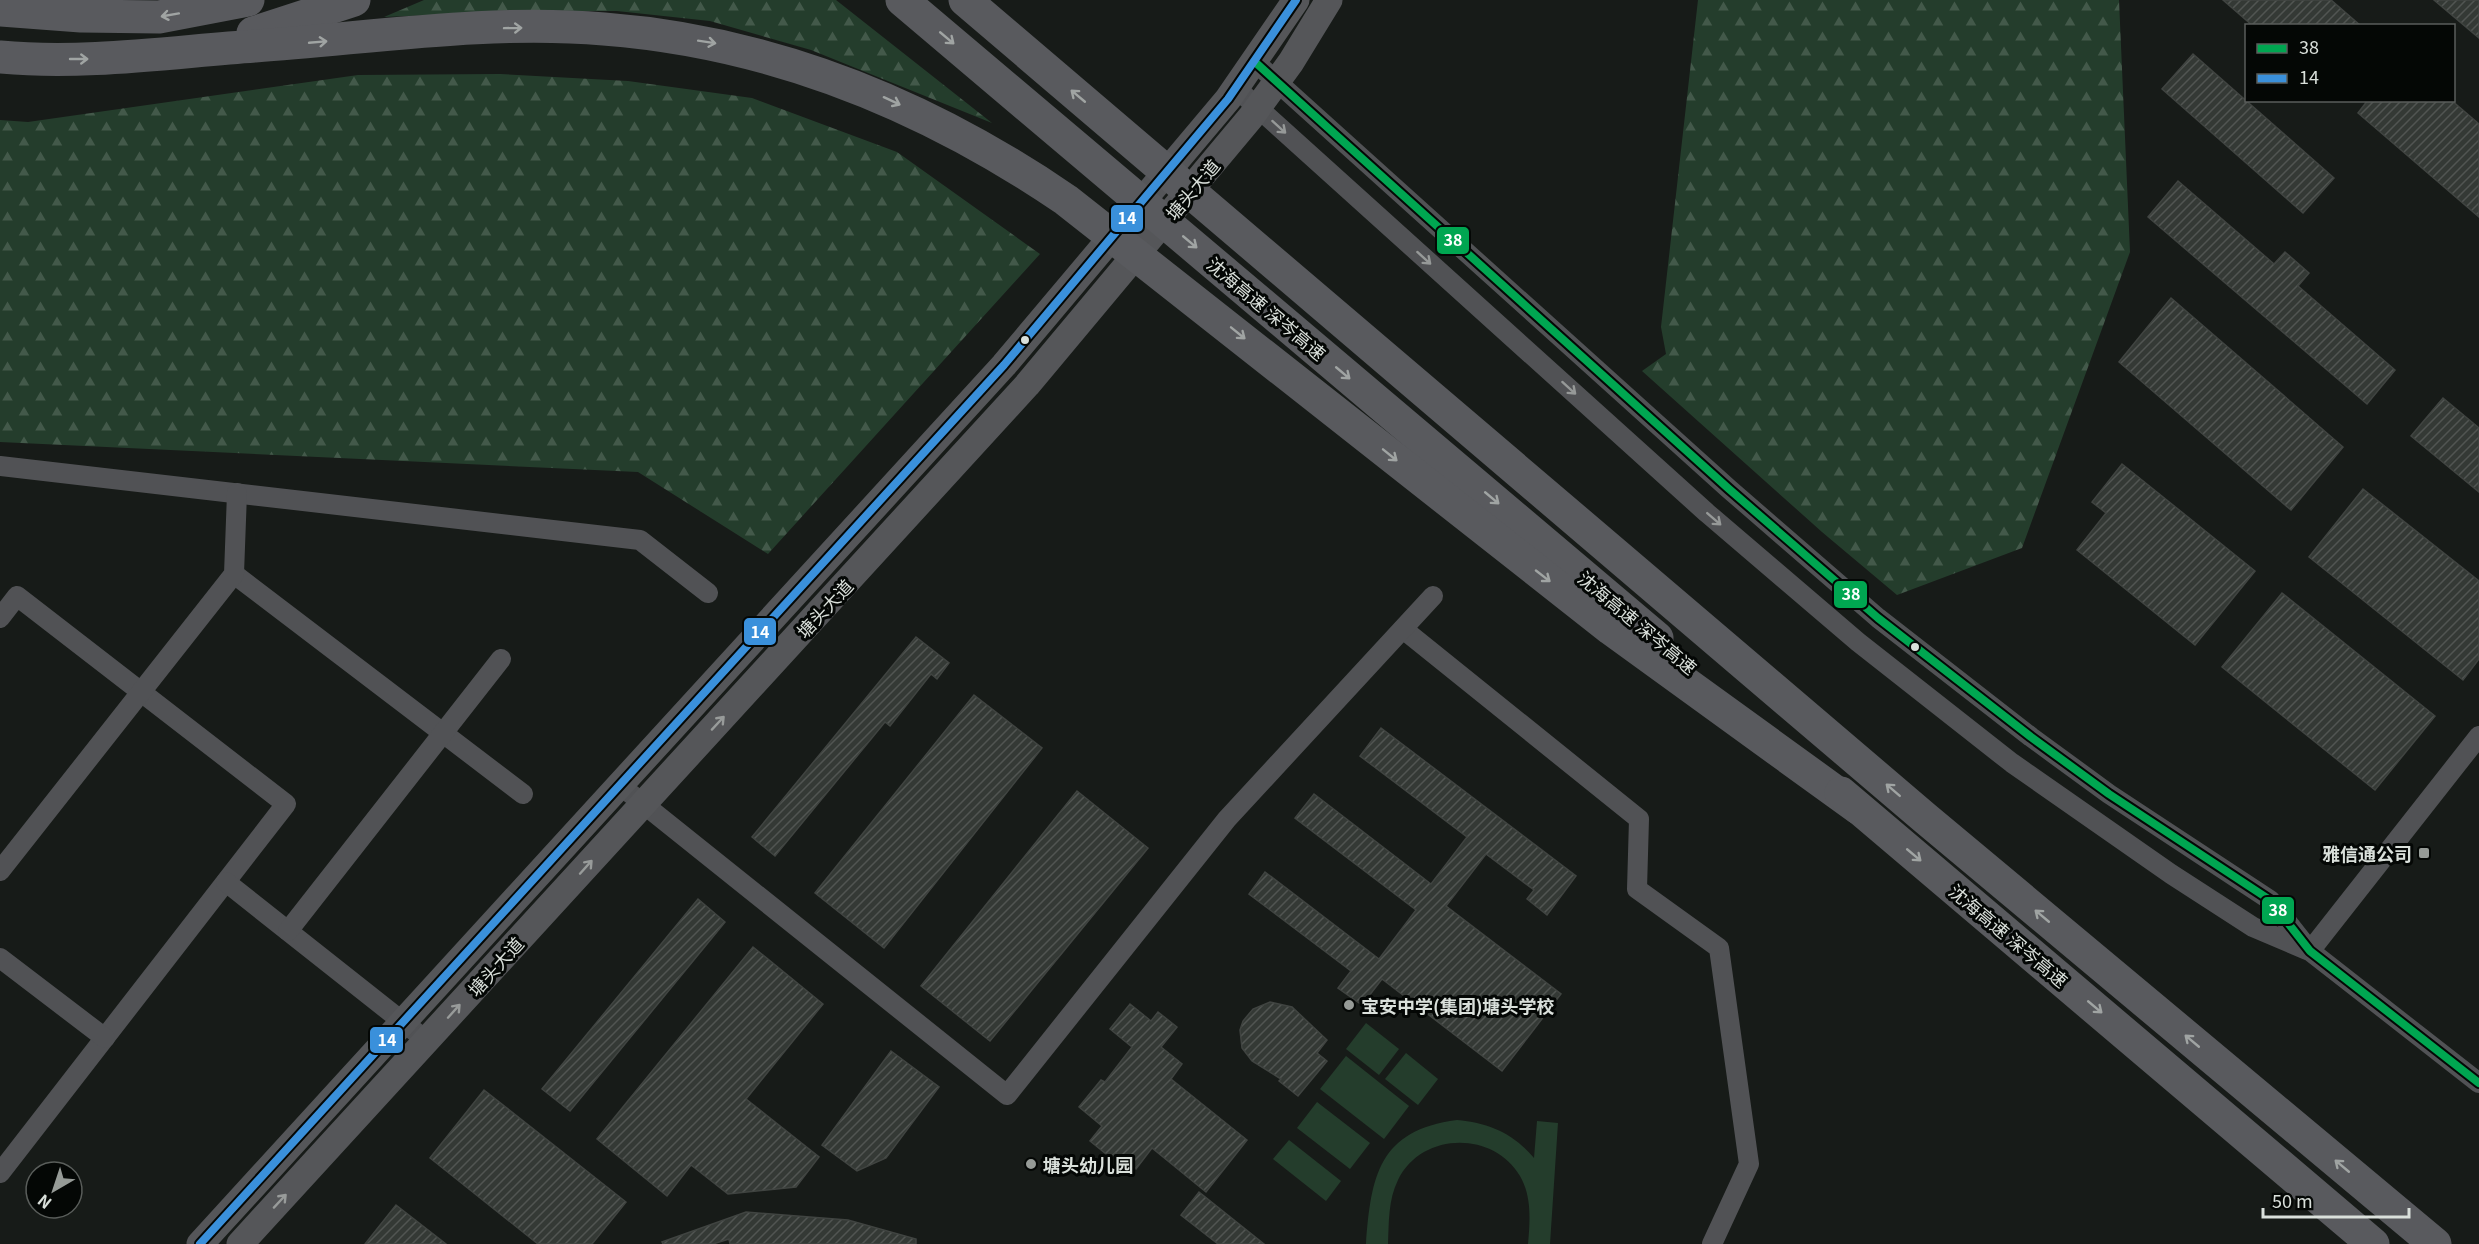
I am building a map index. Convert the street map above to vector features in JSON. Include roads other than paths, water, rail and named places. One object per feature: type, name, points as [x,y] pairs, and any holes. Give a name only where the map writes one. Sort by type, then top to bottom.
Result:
[{"type":"highway","points":[[11,11],[98,0]]},
{"type":"highway","points":[[11,11],[81,16],[159,17],[248,0]]},
{"type":"highway","points":[[197,50],[354,0]]},
{"type":"highway","name":"沈海高速 深岑高速","points":[[902,0],[2373,1244]]},
{"type":"highway","name":"沈海高速 深岑高速","points":[[966,1],[1245,236],[1925,818],[2435,1244]]},
{"type":"highway","points":[[0,57],[91,59],[436,31],[602,28],[719,44],[813,70],[875,93],[951,129],[1017,166],[1066,200],[1611,629],[1858,808]]},
{"type":"main road","name":"塘头大道","points":[[200,1244],[1004,365],[1236,88],[1296,0]]},
{"type":"main road","name":"塘头大道","points":[[240,1244],[1027,385],[1258,108],[1329,0]]},
{"type":"street","points":[[1255,62],[1802,555],[2031,737],[2109,794],[2270,900],[2310,951],[2479,1083]]},
{"type":"street","points":[[1236,88],[1707,513],[1875,656],[2012,763],[2162,868],[2253,927],[2310,951]]},
{"type":"street","points":[[0,466],[640,540],[708,592]]},
{"type":"street","points":[[0,871],[234,574],[237,493]]},
{"type":"street","points":[[234,574],[524,794]]},
{"type":"street","points":[[0,618],[17,596],[286,804],[0,1173]]},
{"type":"street","points":[[621,786],[1007,1095],[1227,819],[1433,596]]},
{"type":"street","points":[[1403,629],[1639,819],[1637,889],[1719,948],[1749,1164],[1712,1244]]},
{"type":"street","points":[[288,932],[501,659]]},
{"type":"street","points":[[2310,951],[2479,736]]},
{"type":"street","points":[[226,882],[427,1041]]},
{"type":"street","points":[[0,958],[105,1038]]},
{"type":"place","name":"雅信通公司","points":[[2424,853]]},
{"type":"place","name":"宝安中学(集团)塘头学校","points":[[1349,1005]]},
{"type":"place","name":"塘头幼儿园","points":[[1031,1164]]}]
